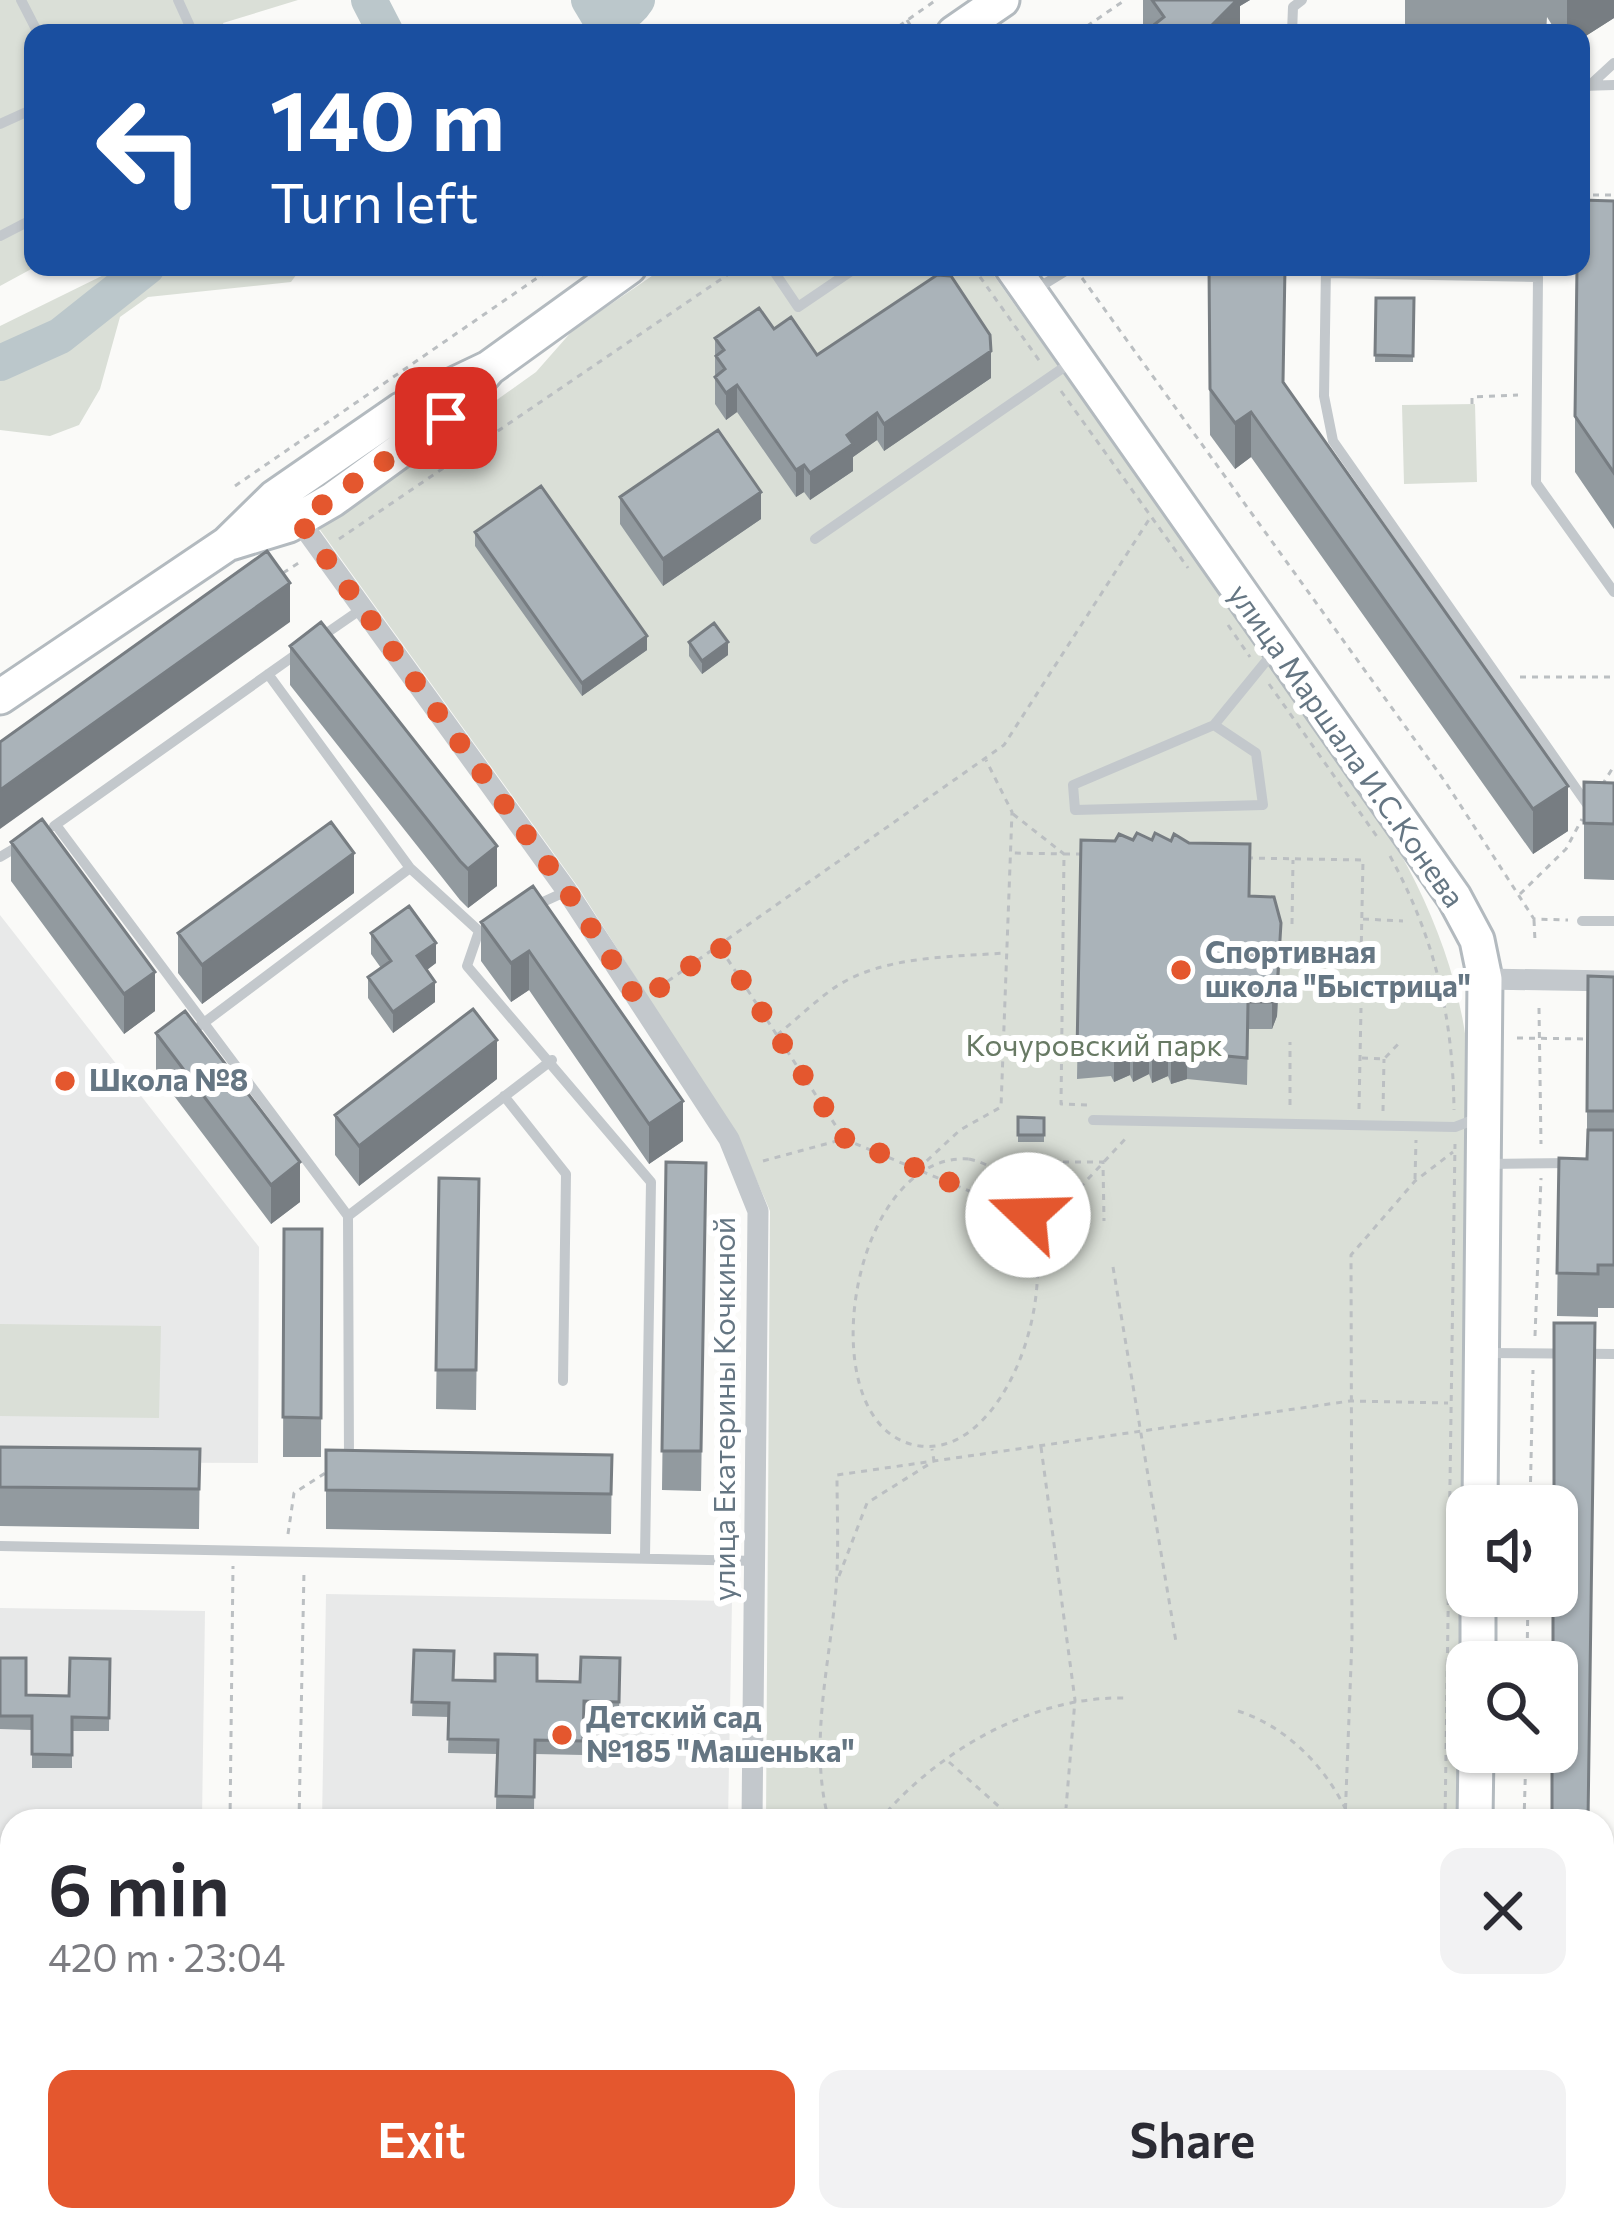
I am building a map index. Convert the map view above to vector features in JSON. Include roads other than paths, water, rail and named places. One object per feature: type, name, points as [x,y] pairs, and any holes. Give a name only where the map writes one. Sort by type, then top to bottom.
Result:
[{"type":"main road","points":[[967,24],[1002,0]]},
{"type":"main road","points":[[0,698],[227,544],[446,418],[488,368],[616,276]]},
{"type":"main road","name":"улица Маршала И.С.Конева","points":[[1021,280],[1064,368],[1268,657],[1454,896],[1477,940],[1485,979],[1469,1158],[1482,1353],[1480,1485]]},
{"type":"main road","points":[[1475,1809],[1476,1773]]},
{"type":"street","name":"улица Екатерины Кочкиной","points":[[290,507],[567,891],[729,1139],[758,1211],[752,1809]]},
{"type":"street","points":[[1485,979],[1614,981]]},
{"type":"lane","points":[[1590,82],[1614,63]]},
{"type":"lane","points":[[777,276],[798,308],[844,276]]},
{"type":"lane","points":[[1326,276],[1324,396],[1333,441],[1589,807]]},
{"type":"lane","points":[[1508,276],[1538,277],[1536,483],[1614,592]]},
{"type":"lane","points":[[815,539],[1064,368]]},
{"type":"lane","points":[[0,857],[56,825],[360,610]]},
{"type":"lane","points":[[1214,725],[1256,753],[1263,806],[1076,810],[1073,785],[1214,725],[1268,657]]},
{"type":"lane","points":[[268,674],[410,868],[478,931]]},
{"type":"lane","points":[[56,825],[201,1025],[349,1216],[349,1459]]},
{"type":"lane","points":[[201,1025],[410,868]]},
{"type":"lane","points":[[520,912],[567,891]]},
{"type":"lane","points":[[1582,921],[1614,921]]},
{"type":"lane","points":[[478,931],[500,922]]},
{"type":"lane","points":[[478,931],[467,966],[651,1181],[645,1556]]},
{"type":"lane","points":[[349,1216],[552,1060]]},
{"type":"lane","points":[[504,1096],[566,1174],[562,1381]]},
{"type":"lane","points":[[1093,1120],[1416,1126],[1470,1121]]},
{"type":"lane","points":[[1469,1158],[1578,1162]]},
{"type":"lane","points":[[1482,1353],[1614,1354]]},
{"type":"lane","points":[[0,1546],[233,1546],[758,1561]]},
{"type":"waterway","points":[[369,0],[381,24]]},
{"type":"waterway","points":[[589,0],[598,15],[610,16],[625,13],[637,0]]},
{"type":"waterway","points":[[0,363],[60,336],[136,276]]},
{"type":"place","name":"Спортивная школа \"Быстрица\"","points":[[1181,970]]},
{"type":"place","name":"Школа №8","points":[[65,1081]]},
{"type":"place","name":"Детский сад №185 \"Машенька\"","points":[[562,1735]]},
{"type":"park label","name":"Кочуровский парк","points":[[1094,1046]]}]
